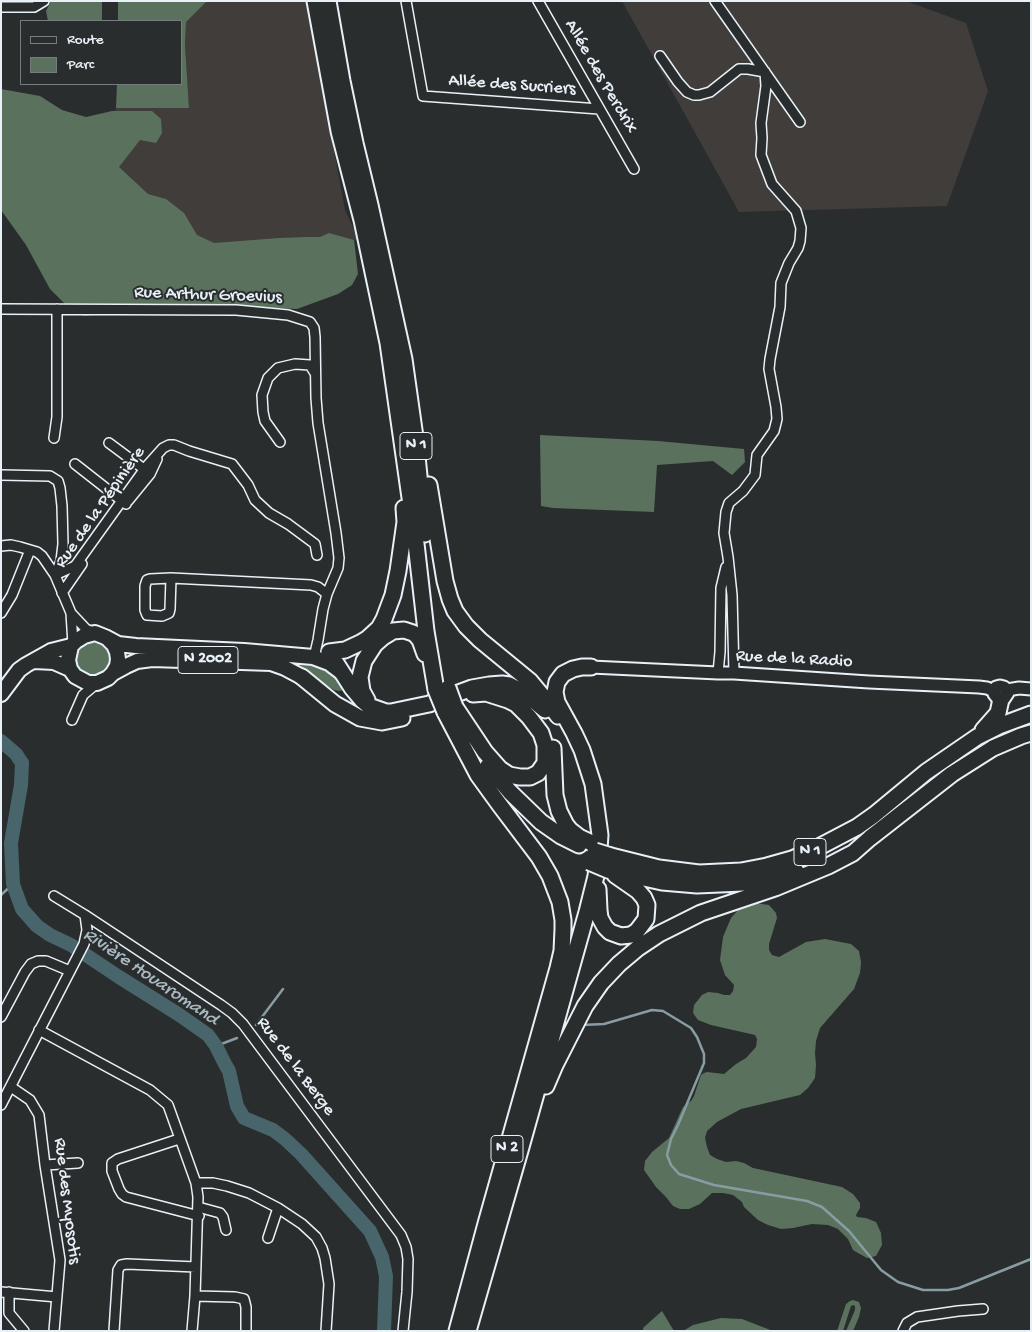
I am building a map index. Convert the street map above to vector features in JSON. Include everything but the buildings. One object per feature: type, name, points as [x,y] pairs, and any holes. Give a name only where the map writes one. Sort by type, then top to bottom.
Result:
[{"type":"highway","name":"N 1","points":[[314,1],[340,131],[383,314],[414,526],[426,631],[442,689],[467,755],[511,807],[530,824],[557,843],[676,884],[712,885],[743,883],[800,870],[870,838],[952,774],[993,748],[1031,733]]},
{"type":"highway","name":"N 1","points":[[328,1],[355,143],[404,359],[415,437],[442,689]]},
{"type":"highway","points":[[370,205],[389,262],[404,324],[448,594],[456,611],[473,633],[525,676],[550,704],[579,752],[590,781],[597,812]]},
{"type":"highway","points":[[322,652],[345,650],[367,639],[379,628],[394,595],[401,555],[404,522],[396,398]]},
{"type":"highway","points":[[302,677],[334,695],[344,694],[352,688],[374,644],[388,633],[404,630],[413,633],[418,638],[442,689]]},
{"type":"highway","points":[[322,652],[343,673],[352,688],[366,703],[386,712],[402,711],[429,704],[472,688],[489,685],[509,685],[523,692],[543,708],[559,726],[580,763],[597,812]]},
{"type":"highway","points":[[364,662],[360,677],[362,691],[368,701],[376,708]]},
{"type":"highway","points":[[590,667],[573,669],[563,674],[557,682],[555,692],[557,702],[574,733],[586,762],[593,784],[597,812]]},
{"type":"highway","points":[[302,677],[346,711],[360,718],[382,722],[404,718],[464,695],[486,693],[503,698],[516,704],[538,728],[545,745],[546,760],[543,767],[538,773],[525,778],[514,776],[500,769],[450,710]]},
{"type":"highway","points":[[472,688],[488,688],[508,693],[532,711],[547,728],[553,749],[555,795],[559,811],[570,830],[601,857]]},
{"type":"highway","points":[[977,737],[996,716],[1001,693]]},
{"type":"highway","name":"N 1","points":[[450,710],[492,772],[541,822],[552,830],[601,857],[673,870],[712,873],[755,868],[792,859],[817,848],[856,827],[926,772],[977,737],[1031,714]]},
{"type":"highway","name":"N 2","points":[[458,1331],[487,1220],[558,968],[563,939],[563,920],[557,892],[546,869],[478,775],[467,755]]},
{"type":"highway","name":"N 2","points":[[468,1331],[524,1138],[601,857],[597,812]]},
{"type":"highway","points":[[524,1138],[555,1066],[585,1006],[601,983],[619,964],[638,948],[680,923],[701,913],[775,888],[828,866],[853,853],[870,838]]},
{"type":"highway","points":[[450,1331],[487,1220]]},
{"type":"main road","points":[[1,694],[19,670],[26,665],[51,651],[72,645],[84,636],[95,634],[109,640],[117,652],[117,666],[108,678],[97,683],[88,683],[75,676],[70,669],[68,660],[72,645]]},
{"type":"main road","name":"N 2002","points":[[109,640],[118,644],[136,646],[244,651],[322,652]]},
{"type":"main road","points":[[244,651],[313,658],[329,663],[343,673]]},
{"type":"main road","name":"N 2002","points":[[113,673],[137,661],[161,659],[271,663],[302,677]]},
{"type":"main road","points":[[34,661],[54,662],[70,669]]},
{"type":"street","points":[[1,7],[34,7],[44,1]]},
{"type":"street","name":"Allée des Sucriers","points":[[406,1],[423,96],[599,109]]},
{"type":"street","name":"Allée des Perdrix","points":[[538,1],[634,169]]},
{"type":"street","points":[[715,1],[800,122]]},
{"type":"street","points":[[660,56],[687,92],[699,95],[710,92],[719,86],[739,68],[765,72]]},
{"type":"street","points":[[734,673],[732,595],[724,533],[726,512],[729,503],[742,492],[755,475],[758,455],[774,431],[777,419],[769,369],[770,359],[780,307],[781,283],[789,263],[798,248],[801,235],[800,221],[796,211],[772,184],[761,154],[766,86],[765,72]]},
{"type":"street","name":"Rue Arthur Groevius","points":[[1,308],[236,310],[288,315],[307,320],[312,326],[315,337],[318,423],[339,558],[338,568],[327,594],[321,615],[319,628],[322,638],[322,652]]},
{"type":"street","points":[[54,438],[57,410],[57,309]]},
{"type":"street","points":[[280,442],[265,421],[263,412],[262,395],[268,378],[278,368],[295,364],[310,365],[316,373]]},
{"type":"street","points":[[109,443],[147,472]]},
{"type":"street","name":"Rue de la Pépinière","points":[[95,634],[86,629],[71,613],[55,575],[75,566],[147,472],[163,448],[169,444],[189,452],[232,464],[248,485],[255,500],[269,513],[315,544],[317,555]]},
{"type":"street","points":[[75,464],[124,502]]},
{"type":"street","points":[[1,475],[50,476],[58,481],[62,506],[63,544],[61,561],[55,575]]},
{"type":"street","name":"Rue de la Pépinière","points":[[62,593],[124,502]]},
{"type":"street","points":[[1,546],[12,545],[37,552],[55,575]]},
{"type":"street","points":[[1,613],[12,595],[30,550]]},
{"type":"street","points":[[718,674],[721,588],[728,557]]},
{"type":"street","points":[[171,578],[169,613],[162,616],[147,615],[145,610],[145,586],[148,580],[156,578],[171,578],[311,585],[318,587],[327,594]]},
{"type":"street","name":"Rue de la Pépinière","points":[[71,613],[72,645]]},
{"type":"street","name":"Rue de la Radio","points":[[590,667],[979,687],[1001,693],[1020,688],[1031,689]]},
{"type":"street","points":[[72,720],[83,694],[97,683]]},
{"type":"street","name":"Rue de la Berge","points":[[54,896],[221,1005],[243,1024],[401,1235],[408,1259],[403,1331]]},
{"type":"street","points":[[1,1105],[84,944],[87,930],[85,915]]},
{"type":"street","points":[[1,1017],[31,964],[38,961],[46,961],[70,971]]},
{"type":"street","points":[[39,1030],[150,1090],[168,1105],[196,1183],[198,1212],[192,1331]]},
{"type":"street","name":"Rue des Myosotis","points":[[11,1086],[30,1100],[39,1115],[60,1260],[54,1331]]},
{"type":"street","points":[[179,1139],[118,1159],[112,1163],[112,1171],[119,1189],[126,1197],[198,1212],[220,1213],[226,1230]]},
{"type":"street","points":[[45,1165],[78,1164]]},
{"type":"street","points":[[196,1183],[213,1183],[249,1193],[278,1208],[302,1224],[316,1237],[325,1258],[329,1284],[326,1331]]},
{"type":"street","points":[[268,1238],[278,1208]]},
{"type":"street","points":[[114,1331],[119,1267],[126,1264],[196,1267]]},
{"type":"street","points":[[24,1331],[9,1313],[5,1292],[57,1297]]},
{"type":"street","points":[[195,1296],[234,1297],[244,1300],[246,1306],[246,1331]]},
{"type":"street","points":[[903,1331],[907,1323],[917,1317],[958,1310],[984,1309]]},
{"type":"shaded area","points":[[207,1],[306,1],[345,210],[359,240],[186,250],[100,173],[116,108],[189,108],[185,45],[186,21]]},
{"type":"shaded area","points":[[622,1],[906,1],[966,23],[988,91],[947,206],[739,212]]},
{"type":"green space","points":[[51,1],[102,1],[102,20],[48,20],[46,11]]},
{"type":"green space","points":[[118,1],[207,1],[186,22],[185,45],[189,108],[116,108],[117,85],[182,85],[182,20],[118,20]]},
{"type":"green space","points":[[1,89],[40,96],[62,110],[86,117],[112,111],[152,111],[161,119],[162,133],[156,143],[140,140],[119,167],[148,194],[166,199],[184,213],[197,235],[214,243],[320,237],[329,233],[354,240],[358,274],[352,285],[338,294],[297,309],[191,305],[84,316],[70,309],[50,289],[26,245],[1,210]]},
{"type":"green space","points":[[540,435],[658,441],[744,449],[745,462],[732,475],[713,461],[657,465],[654,512],[553,508],[541,506]]},
{"type":"green space","points":[[97,638],[112,650],[110,670],[92,679],[75,669],[75,649],[78,644]]},
{"type":"green space","points":[[288,661],[321,662],[347,684],[344,690],[334,690]]},
{"type":"green space","points":[[755,903],[769,905],[776,913],[777,918],[769,944],[769,950],[772,955],[779,957],[806,942],[825,939],[851,944],[859,951],[860,973],[854,989],[820,1028],[816,1041],[815,1078],[808,1088],[800,1095],[741,1109],[717,1122],[707,1131],[705,1138],[707,1147],[710,1155],[726,1162],[736,1161],[753,1168],[842,1187],[853,1194],[860,1203],[857,1217],[876,1222],[881,1233],[882,1245],[876,1256],[867,1258],[853,1250],[848,1239],[838,1229],[828,1225],[812,1224],[781,1229],[768,1225],[758,1220],[733,1195],[712,1193],[700,1204],[689,1209],[680,1209],[673,1206],[644,1170],[645,1161],[652,1152],[669,1138],[683,1107],[694,1096],[701,1075],[707,1072],[724,1074],[746,1058],[756,1047],[757,1039],[755,1035],[711,1025],[698,1020],[693,1013],[694,1005],[702,995],[708,992],[730,995],[733,991],[734,985],[725,975],[720,960],[723,937],[731,918],[738,910]]},
{"type":"green space","points":[[853,1300],[859,1302],[861,1308],[853,1331],[846,1331],[855,1310],[853,1305],[851,1306],[843,1331],[837,1331],[846,1304]]},
{"type":"green space","points":[[662,1311],[674,1331],[642,1331],[644,1327]]},
{"type":"green space","points":[[721,1318],[742,1319],[773,1331],[683,1331],[693,1325]]},
{"type":"waterway","name":"Rivière Houaromand","points":[[1,741],[16,754],[22,763],[21,785],[11,843],[13,884],[22,909],[37,926],[50,935],[71,945],[208,1035],[229,1071],[237,1106],[244,1118],[273,1130],[285,1139],[301,1154],[370,1231],[382,1257],[386,1276],[384,1331]]},
{"type":"waterway","points":[[1,895],[13,884]]},
{"type":"waterway","points":[[256,1025],[283,989]]},
{"type":"waterway","points":[[582,1025],[604,1024],[652,1010],[663,1011],[691,1028],[697,1037],[704,1054],[704,1063],[671,1139],[667,1155],[671,1165],[679,1174],[714,1185],[807,1201],[822,1207],[849,1231],[881,1270],[898,1282],[923,1290],[959,1288],[1031,1259]]},
{"type":"waterway","points":[[216,1046],[237,1038]]}]
